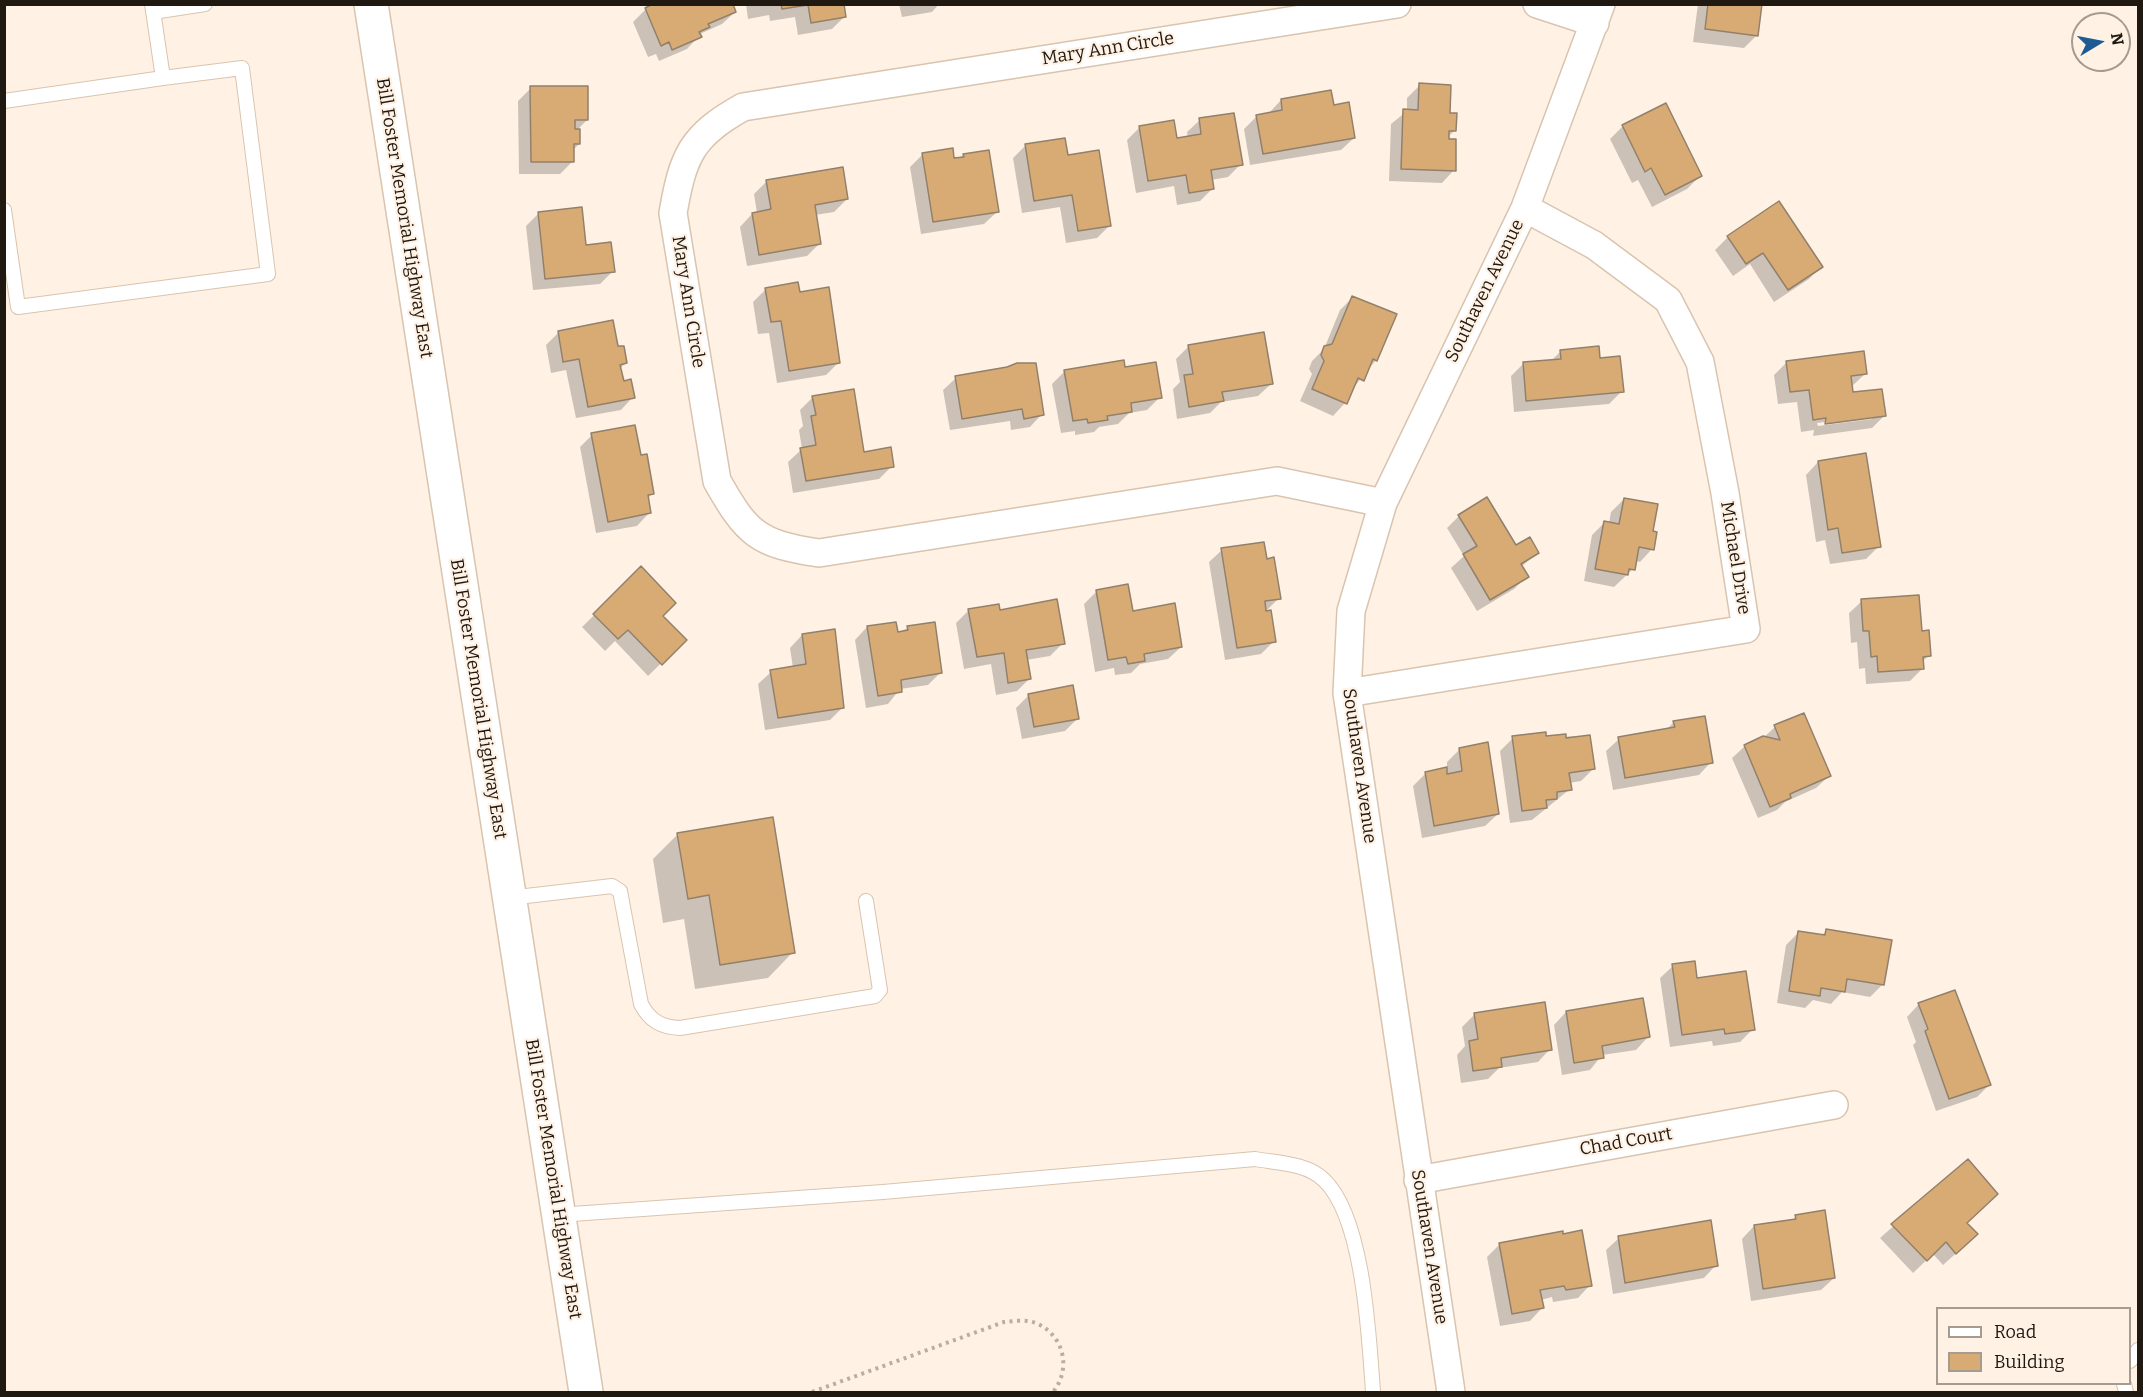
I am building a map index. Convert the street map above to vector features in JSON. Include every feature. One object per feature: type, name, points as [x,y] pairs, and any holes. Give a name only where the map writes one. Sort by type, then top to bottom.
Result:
[{"type":"main road","name":"Bill Foster Memorial Highway East","points":[[371,4],[586,1392]]},
{"type":"street","name":"Mary Ann Circle","points":[[1383,503],[1277,481],[819,553],[788,549],[760,538],[735,512],[717,481],[673,213],[680,172],[698,139],[719,121],[743,107],[1397,4]]},
{"type":"street","points":[[1537,4],[1598,14]]},
{"type":"street","name":"Southaven Avenue","points":[[1451,1392],[1347,693],[1351,611],[1383,503],[1525,207],[1598,14]]},
{"type":"street","name":"Michael Drive","points":[[1347,693],[1746,629],[1725,493],[1700,362],[1668,300],[1594,245],[1525,207]]},
{"type":"street","name":"Chad Court","points":[[1418,1180],[1834,1105]]},
{"type":"lane","points":[[162,78],[153,8],[205,4]]},
{"type":"lane","points":[[4,101],[242,68],[268,274],[18,307],[11,303],[4,210]]},
{"type":"lane","points":[[509,898],[612,886],[621,891],[641,1004],[647,1015],[656,1023],[680,1028],[876,996],[880,990],[866,901]]},
{"type":"lane","points":[[558,1215],[883,1192],[1255,1159],[1303,1167],[1324,1179],[1344,1205],[1358,1257],[1373,1392]]},
{"type":"path","points":[[812,1392],[1004,1322],[1022,1320],[1036,1323],[1050,1332],[1061,1346],[1064,1371],[1053,1392]]},
{"type":"building","points":[[653,4],[733,4],[736,12],[708,24],[710,27],[699,32],[702,37],[672,50],[669,42],[661,46],[645,8]]},
{"type":"building","points":[[781,4],[844,4],[846,17],[811,23],[808,5],[782,9]]},
{"type":"building","points":[[1708,4],[1762,4],[1758,36],[1705,29]]},
{"type":"building","points":[[1419,83],[1451,85],[1450,113],[1457,113],[1456,131],[1449,131],[1449,139],[1456,139],[1456,171],[1401,169],[1403,109],[1418,110]]},
{"type":"building","points":[[530,86],[588,86],[588,120],[575,120],[575,129],[580,129],[580,144],[574,144],[574,162],[531,162]]},
{"type":"building","points":[[1331,90],[1334,105],[1349,102],[1355,138],[1263,154],[1256,115],[1282,110],[1281,99]]},
{"type":"building","points":[[1666,103],[1702,176],[1665,195],[1651,168],[1645,172],[1622,125]]},
{"type":"building","points":[[1234,113],[1243,165],[1211,170],[1214,189],[1189,193],[1186,175],[1148,181],[1139,126],[1174,120],[1177,138],[1201,134],[1199,118]]},
{"type":"building","points":[[1065,138],[1068,155],[1099,150],[1111,226],[1078,231],[1072,195],[1034,201],[1025,144]]},
{"type":"building","points":[[953,148],[954,158],[964,157],[963,154],[989,150],[999,212],[933,222],[922,153]]},
{"type":"building","points":[[843,167],[848,199],[815,205],[821,244],[759,255],[752,213],[771,209],[766,180]]},
{"type":"building","points":[[1779,201],[1823,267],[1788,290],[1763,253],[1746,264],[1727,236]]},
{"type":"building","points":[[582,207],[586,245],[611,242],[615,272],[545,279],[538,212]]},
{"type":"building","points":[[798,282],[800,292],[829,287],[840,363],[789,371],[781,321],[771,322],[765,288]]},
{"type":"building","points":[[1352,296],[1397,314],[1377,361],[1373,359],[1364,381],[1358,378],[1347,404],[1312,389],[1324,361],[1321,355],[1324,346],[1332,344]]},
{"type":"building","points":[[613,320],[618,346],[624,346],[627,363],[620,365],[624,381],[631,379],[635,398],[588,407],[579,359],[563,362],[558,331]]},
{"type":"building","points":[[1264,332],[1273,384],[1222,392],[1224,401],[1189,407],[1184,375],[1193,374],[1188,345]]},
{"type":"building","points":[[1599,346],[1600,358],[1620,356],[1624,392],[1526,401],[1523,362],[1561,359],[1560,350]]},
{"type":"building","points":[[1864,351],[1867,374],[1851,376],[1853,392],[1882,389],[1886,416],[1825,424],[1826,418],[1813,420],[1809,390],[1790,392],[1786,361]]},
{"type":"building","points":[[1124,360],[1125,367],[1156,362],[1162,398],[1131,403],[1132,412],[1107,416],[1108,420],[1088,423],[1087,419],[1073,421],[1064,370]]},
{"type":"building","points":[[1017,363],[1036,363],[1044,415],[1024,419],[1022,409],[962,419],[955,376],[1007,367]]},
{"type":"building","points":[[854,389],[864,452],[891,447],[894,467],[806,481],[800,448],[816,445],[811,416],[816,415],[812,396]]},
{"type":"building","points":[[635,425],[641,455],[647,454],[654,494],[648,495],[651,513],[608,522],[591,433]]},
{"type":"building","points":[[1866,453],[1881,547],[1842,553],[1838,528],[1828,530],[1818,461]]},
{"type":"building","points":[[1487,497],[1516,545],[1530,537],[1539,553],[1521,564],[1529,577],[1490,600],[1463,554],[1477,546],[1458,515]]},
{"type":"building","points":[[1624,498],[1658,504],[1653,531],[1657,532],[1654,550],[1639,547],[1635,570],[1629,569],[1628,575],[1595,569],[1604,521],[1619,524]]},
{"type":"building","points":[[1264,542],[1267,559],[1274,557],[1281,599],[1265,601],[1266,611],[1271,610],[1276,642],[1237,648],[1221,548]]},
{"type":"building","points":[[641,566],[676,603],[663,616],[687,640],[662,665],[628,630],[618,639],[593,614]]},
{"type":"building","points":[[1128,584],[1133,611],[1175,603],[1182,647],[1144,654],[1145,661],[1128,664],[1126,657],[1108,660],[1096,590]]},
{"type":"building","points":[[1919,595],[1922,631],[1929,630],[1931,656],[1923,657],[1924,669],[1878,672],[1877,656],[1871,657],[1869,631],[1863,631],[1861,599]]},
{"type":"building","points":[[1057,599],[1065,644],[1026,650],[1031,679],[1008,683],[1004,653],[977,657],[968,609],[999,604],[1000,610]]},
{"type":"building","points":[[896,622],[898,632],[908,630],[907,626],[935,622],[942,673],[901,680],[902,692],[878,696],[867,626]]},
{"type":"building","points":[[835,629],[844,708],[778,718],[770,670],[806,664],[802,634]]},
{"type":"building","points":[[1073,685],[1079,719],[1034,727],[1028,694]]},
{"type":"building","points":[[1804,713],[1831,776],[1790,794],[1791,798],[1770,807],[1744,745],[1763,736],[1780,740],[1774,725]]},
{"type":"building","points":[[1705,716],[1713,763],[1625,778],[1618,737],[1675,727],[1673,721]]},
{"type":"building","points":[[1546,732],[1546,736],[1566,734],[1566,738],[1590,735],[1595,769],[1569,773],[1572,790],[1557,792],[1557,799],[1546,800],[1547,808],[1522,811],[1512,736]]},
{"type":"building","points":[[1488,742],[1499,814],[1434,826],[1425,772],[1447,767],[1447,774],[1462,771],[1459,748]]},
{"type":"building","points":[[773,817],[795,953],[720,965],[709,895],[688,899],[677,833]]},
{"type":"building","points":[[1826,929],[1892,940],[1884,985],[1847,979],[1845,992],[1821,988],[1820,996],[1789,991],[1798,931],[1825,935]]},
{"type":"building","points":[[1695,961],[1697,978],[1746,971],[1755,1030],[1725,1034],[1724,1029],[1682,1035],[1672,964]]},
{"type":"building","points":[[1955,990],[1991,1085],[1949,1099],[1925,1031],[1928,1029],[1918,1003]]},
{"type":"building","points":[[1643,998],[1650,1037],[1602,1046],[1604,1058],[1574,1063],[1566,1011]]},
{"type":"building","points":[[1545,1002],[1552,1050],[1501,1058],[1502,1067],[1473,1071],[1469,1041],[1478,1039],[1474,1013]]},
{"type":"building","points":[[1968,1159],[1998,1194],[1967,1223],[1978,1234],[1956,1254],[1946,1242],[1927,1261],[1891,1224]]},
{"type":"building","points":[[1825,1210],[1835,1278],[1763,1289],[1754,1225],[1796,1219],[1795,1215]]},
{"type":"building","points":[[1711,1220],[1718,1266],[1625,1283],[1618,1236]]},
{"type":"building","points":[[1582,1230],[1592,1286],[1566,1290],[1564,1286],[1540,1290],[1544,1308],[1512,1314],[1499,1243],[1563,1231],[1563,1234]]}]
